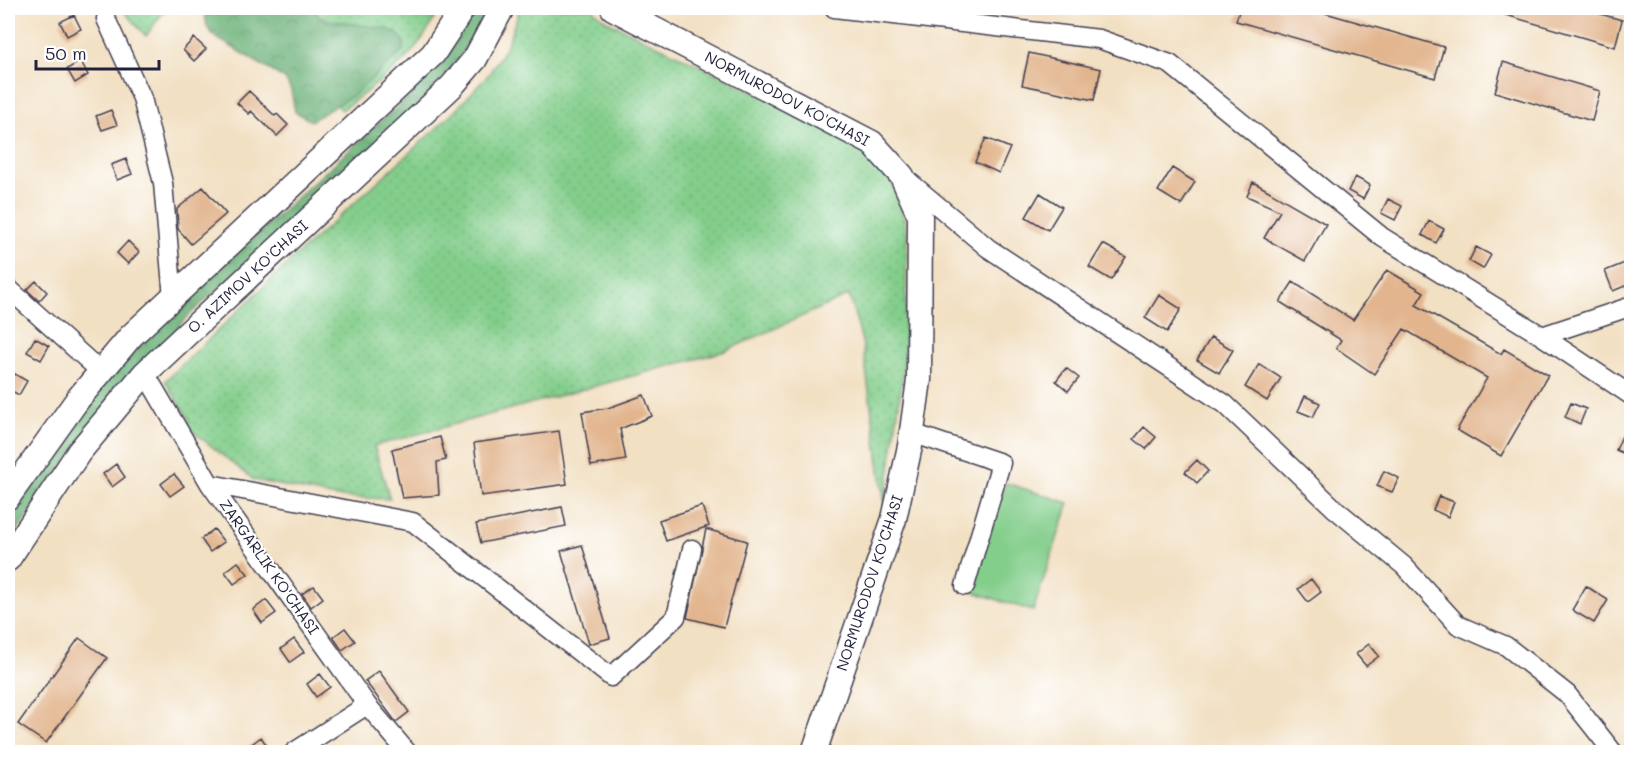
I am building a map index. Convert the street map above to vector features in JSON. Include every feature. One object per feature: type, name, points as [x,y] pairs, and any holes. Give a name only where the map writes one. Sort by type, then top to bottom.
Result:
[{"type":"main road","points":[[8,497],[100,371],[131,336],[433,54],[463,8]]},
{"type":"main road","name":"O. AZIMOV KO'CHASI","points":[[8,560],[84,445],[145,373],[451,87],[475,59],[501,8]]},
{"type":"main road","name":"NORMURODOV KO'CHASI","points":[[613,8],[872,143],[902,176],[920,216],[919,380],[912,433],[894,519],[814,753]]},
{"type":"street","points":[[834,8],[1099,39],[1170,64],[1382,237],[1542,336],[1632,396]]},
{"type":"street","points":[[106,19],[142,98],[163,183],[172,298]]},
{"type":"street","points":[[902,176],[988,248],[1080,311],[1225,404],[1334,508],[1404,566],[1458,624],[1506,646],[1567,694],[1613,753]]},
{"type":"street","points":[[8,288],[100,371]]},
{"type":"street","points":[[1542,336],[1632,306]]},
{"type":"street","name":"ZARGARLIK KO'CHASI","points":[[145,373],[210,484],[367,705],[407,753]]},
{"type":"street","points":[[912,433],[1001,463],[965,586]]},
{"type":"street","points":[[210,484],[413,522],[610,677],[676,617],[692,549]]},
{"type":"street","points":[[294,753],[367,705]]},
{"type":"green space","points":[[121,8],[166,8],[146,36]]},
{"type":"green space","points":[[204,8],[312,8],[319,16],[328,20],[396,32],[404,41],[403,51],[355,94],[311,121],[295,112],[291,90],[285,79],[215,37],[207,27]]},
{"type":"green space","points":[[220,8],[439,8],[431,25],[410,54],[385,77],[342,110],[324,92]]},
{"type":"green space","points":[[476,8],[490,8],[456,63],[413,111],[188,316],[102,410],[8,544],[8,519],[88,402],[178,306],[402,102],[445,59]]},
{"type":"green space","points":[[520,8],[591,8],[607,21],[858,142],[884,168],[895,188],[907,230],[905,359],[885,506],[862,341],[849,295],[725,351],[374,446],[390,499],[336,497],[254,480],[186,426],[190,421],[165,381],[298,254],[452,114],[489,74],[507,45]]},
{"type":"green space","points":[[1006,483],[1069,503],[1033,611],[970,591]]},
{"type":"building","points":[[1240,8],[1308,8],[1444,47],[1435,78],[1236,21]]},
{"type":"building","points":[[1492,8],[1579,8],[1622,20],[1615,47],[1492,11]]},
{"type":"building","points":[[74,15],[81,29],[67,36],[60,22]]},
{"type":"building","points":[[194,38],[206,49],[194,61],[183,50]]},
{"type":"building","points":[[1029,53],[1101,69],[1094,100],[1022,85]]},
{"type":"building","points":[[81,61],[88,75],[75,83],[67,69]]},
{"type":"building","points":[[1503,62],[1600,91],[1592,121],[1495,92]]},
{"type":"building","points":[[249,91],[288,125],[277,136],[251,111],[249,114],[237,103]]},
{"type":"building","points":[[111,110],[117,125],[102,130],[96,116]]},
{"type":"building","points":[[986,138],[1010,148],[999,173],[975,162]]},
{"type":"building","points":[[126,159],[132,174],[117,180],[111,165]]},
{"type":"building","points":[[1172,168],[1195,182],[1181,205],[1158,191]]},
{"type":"building","points":[[1355,177],[1370,185],[1363,199],[1348,191]]},
{"type":"building","points":[[1253,182],[1326,224],[1305,261],[1264,238],[1280,211],[1247,196]]},
{"type":"building","points":[[203,187],[226,214],[191,244],[178,229],[177,209]]},
{"type":"building","points":[[1040,193],[1062,207],[1048,230],[1026,217]]},
{"type":"building","points":[[1388,199],[1402,206],[1395,220],[1381,213]]},
{"type":"building","points":[[1429,221],[1444,229],[1436,243],[1422,235]]},
{"type":"building","points":[[128,241],[139,252],[128,264],[117,253]]},
{"type":"building","points":[[1103,244],[1126,257],[1111,280],[1089,267]]},
{"type":"building","points":[[1476,247],[1491,255],[1483,269],[1469,261]]},
{"type":"building","points":[[1632,260],[1632,283],[1613,291],[1605,271]]},
{"type":"building","points":[[1387,270],[1424,292],[1416,305],[1501,354],[1504,349],[1548,375],[1501,456],[1457,430],[1487,378],[1404,329],[1374,374],[1336,348],[1341,340],[1280,302],[1293,282],[1353,320]]},
{"type":"building","points":[[36,281],[47,292],[39,301],[27,290]]},
{"type":"building","points":[[1159,295],[1181,309],[1167,332],[1145,318]]},
{"type":"building","points":[[1211,337],[1233,350],[1219,373],[1197,360]]},
{"type":"building","points":[[35,338],[49,346],[41,360],[27,352]]},
{"type":"building","points":[[1259,364],[1281,378],[1267,401],[1245,387]]},
{"type":"building","points":[[1066,368],[1079,378],[1068,391],[1056,381]]},
{"type":"building","points":[[13,373],[27,381],[19,395],[8,389]]},
{"type":"building","points":[[644,395],[652,416],[620,429],[626,460],[591,466],[582,412],[608,408]]},
{"type":"building","points":[[1305,396],[1320,403],[1313,417],[1298,411]]},
{"type":"building","points":[[1571,403],[1586,409],[1580,424],[1565,417]]},
{"type":"building","points":[[1144,427],[1156,437],[1146,449],[1134,439]]},
{"type":"building","points":[[559,431],[567,484],[481,496],[474,443]]},
{"type":"building","points":[[1622,436],[1632,440],[1632,457],[1616,450]]},
{"type":"building","points":[[440,437],[446,460],[437,462],[439,495],[402,498],[392,449]]},
{"type":"building","points":[[1197,460],[1208,471],[1197,483],[1185,472]]},
{"type":"building","points":[[116,464],[125,477],[112,487],[103,474]]},
{"type":"building","points":[[1384,471],[1399,478],[1392,492],[1377,486]]},
{"type":"building","points":[[174,474],[184,486],[170,496],[161,484]]},
{"type":"building","points":[[1439,496],[1454,502],[1448,517],[1433,510]]},
{"type":"building","points":[[702,506],[709,526],[666,541],[659,520]]},
{"type":"building","points":[[562,507],[566,526],[481,543],[476,524]]},
{"type":"building","points":[[214,529],[224,542],[210,552],[201,539]]},
{"type":"building","points":[[706,529],[747,541],[724,627],[687,618]]},
{"type":"building","points":[[582,545],[610,638],[589,644],[561,551]]},
{"type":"building","points":[[238,562],[248,574],[234,584],[225,572]]},
{"type":"building","points":[[1311,579],[1321,592],[1308,602],[1298,589]]},
{"type":"building","points":[[314,586],[323,598],[311,607],[302,594]]},
{"type":"building","points":[[1586,586],[1608,600],[1594,623],[1572,610]]},
{"type":"building","points":[[266,600],[276,613],[262,623],[253,610]]},
{"type":"building","points":[[345,628],[355,641],[342,650],[333,637]]},
{"type":"building","points":[[79,638],[107,658],[46,743],[18,724]]},
{"type":"building","points":[[294,639],[304,652],[290,662],[281,649]]},
{"type":"building","points":[[1369,644],[1379,656],[1366,666],[1356,654]]},
{"type":"building","points":[[379,671],[409,712],[396,722],[365,681]]},
{"type":"building","points":[[320,674],[330,687],[316,697],[307,684]]},
{"type":"building","points":[[261,737],[272,753],[240,753]]}]
